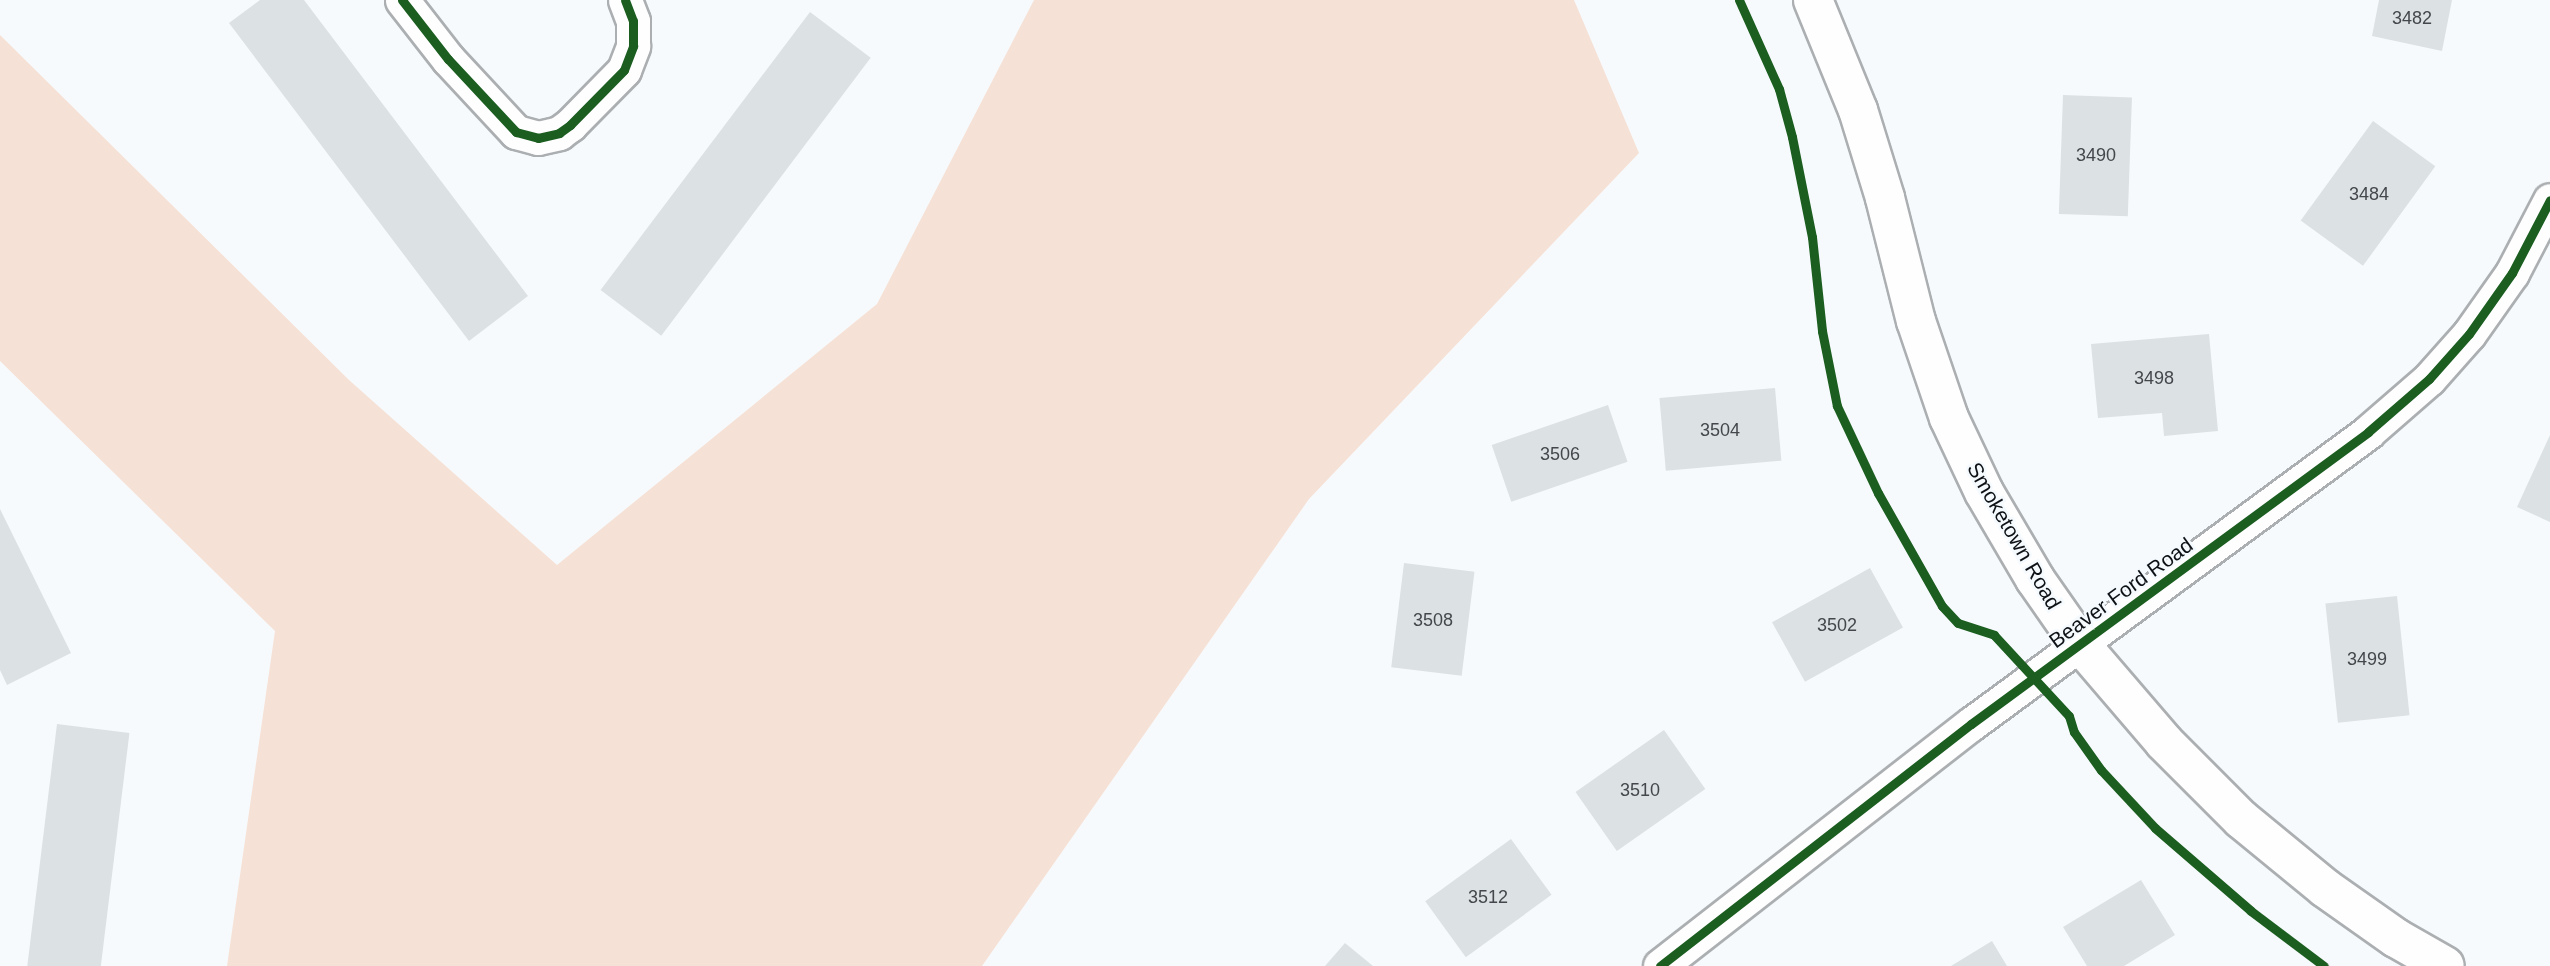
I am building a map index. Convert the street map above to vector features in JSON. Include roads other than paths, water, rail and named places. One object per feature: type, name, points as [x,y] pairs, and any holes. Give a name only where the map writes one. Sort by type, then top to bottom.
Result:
[{"type":"main road","name":"Smoketown Road","points":[[1813,0],[1858,110],[1885,198],[1916,321],[1949,418],[1997,514],[2035,579],[2081,645],[2164,742],[2241,819],[2325,888],[2396,938],[2445,966]]},
{"type":"street","points":[[402,0],[447,59],[516,132],[538,138],[559,133],[570,125],[624,70],[634,46],[634,21],[625,0]]},
{"type":"street","name":"Beaver Ford Road","points":[[1660,966],[1971,724],[2368,432],[2429,379],[2469,334],[2512,274],[2550,200]]}]
